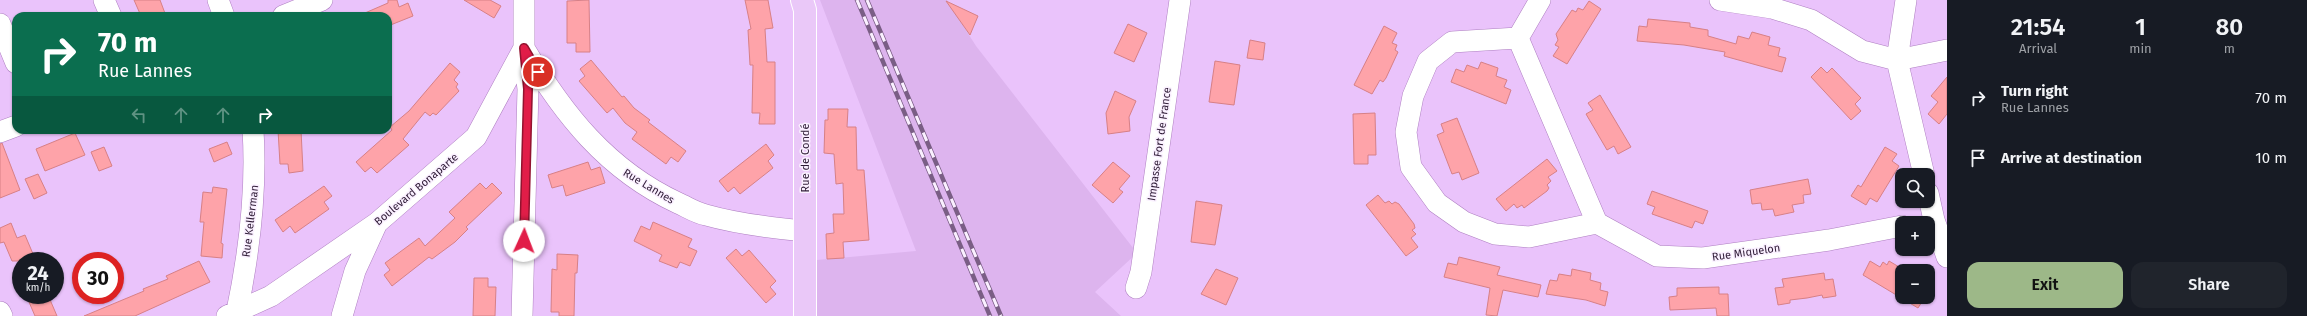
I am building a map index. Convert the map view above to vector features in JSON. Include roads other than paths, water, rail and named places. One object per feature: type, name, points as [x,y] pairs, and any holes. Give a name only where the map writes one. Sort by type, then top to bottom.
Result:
[{"type":"main road","name":"Rue de Condé","points":[[802,0],[805,10],[805,316]]},
{"type":"street","points":[[104,0],[109,12]]},
{"type":"street","points":[[218,0],[222,12]]},
{"type":"street","points":[[294,12],[322,0]]},
{"type":"street","name":"Boulevard Bonaparte","points":[[233,315],[271,296],[377,222],[476,137],[524,48],[524,0]]},
{"type":"street","name":"Impasse Fort de France","points":[[1136,288],[1142,272],[1180,0]]},
{"type":"street","points":[[1518,38],[1540,0]]},
{"type":"street","points":[[1720,0],[1772,8],[1811,20],[1862,51],[1897,60],[1947,50]]},
{"type":"street","points":[[1906,0],[1897,60],[1922,168]]},
{"type":"street","points":[[0,24],[12,53]]},
{"type":"street","points":[[1518,38],[1597,223],[1529,238],[1495,234],[1464,222],[1437,203],[1411,167],[1406,132],[1414,96],[1428,61],[1452,42],[1518,38]]},
{"type":"street","points":[[522,316],[528,89],[524,48]]},
{"type":"street","name":"Rue Lannes","points":[[524,48],[544,83],[565,111],[606,157],[632,178],[660,195],[704,215],[760,227],[805,231]]},
{"type":"street","points":[[0,132],[12,128]]},
{"type":"street","name":"Rue Kellerman","points":[[233,315],[252,211],[255,169],[252,134]]},
{"type":"street","points":[[342,316],[355,271],[377,222]]},
{"type":"street","name":"Rue Miquelon","points":[[1597,223],[1657,256],[1702,258],[1829,240],[1895,227]]},
{"type":"street","points":[[1935,237],[1947,257]]},
{"type":"street","points":[[0,312],[2,316]]},
{"type":"railway","points":[[857,0],[990,316]]},
{"type":"railway","points":[[867,0],[1001,316]]}]
